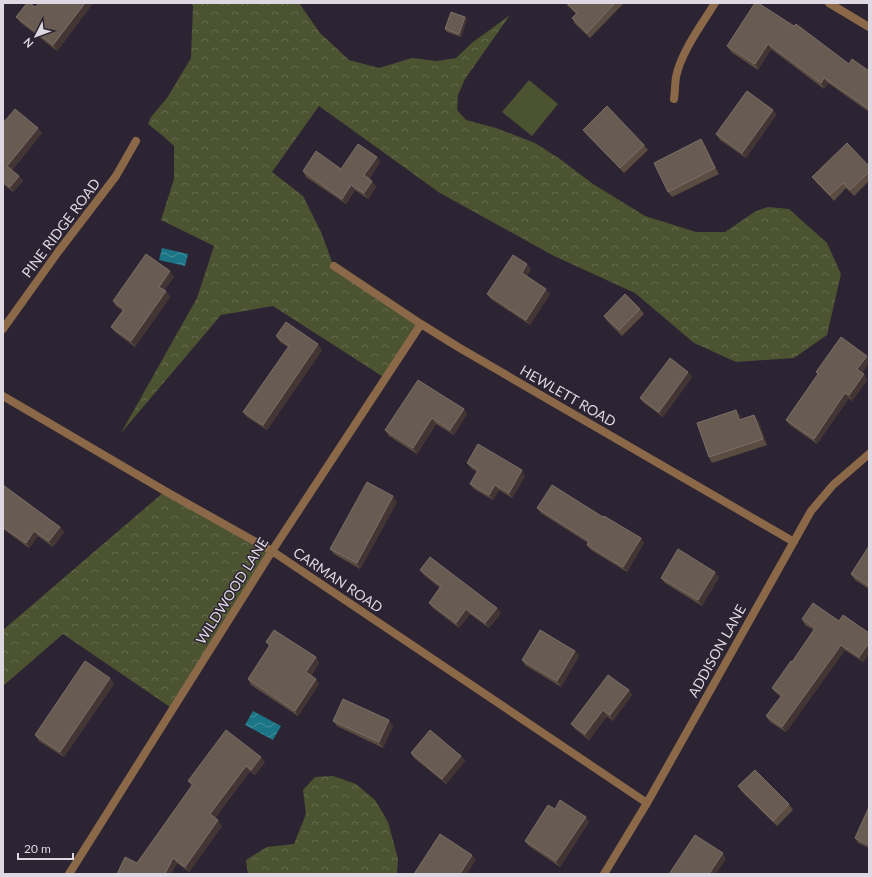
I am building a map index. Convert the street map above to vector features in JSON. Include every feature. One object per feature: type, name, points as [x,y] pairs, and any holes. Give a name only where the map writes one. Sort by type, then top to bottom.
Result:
[{"type":"street","points":[[674,99],[676,77],[682,60],[696,34],[716,3]]},
{"type":"street","points":[[829,3],[869,27]]},
{"type":"street","name":"PINE RIDGE ROAD","points":[[3,329],[58,252],[116,176],[136,141]]},
{"type":"street","name":"HEWLETT ROAD","points":[[334,266],[458,347],[794,542]]},
{"type":"street","name":"WILDWOOD LANE","points":[[69,874],[272,551],[421,324]]},
{"type":"street","name":"CARMAN ROAD","points":[[3,396],[165,491],[272,551],[647,803]]},
{"type":"street","name":"ADDISON LANE","points":[[604,874],[647,803],[811,511],[833,485],[869,454]]},
{"type":"green space","points":[[190,3],[299,3],[320,33],[349,60],[379,68],[412,58],[437,61],[456,58],[473,42],[510,15],[465,79],[458,95],[457,110],[466,120],[496,128],[535,143],[560,159],[593,184],[645,216],[696,232],[725,232],[756,211],[768,207],[789,209],[827,243],[841,274],[827,335],[794,358],[736,362],[694,343],[635,293],[554,256],[440,193],[319,106],[272,172],[303,196],[321,232],[334,267],[421,324],[385,378],[273,306],[221,315],[121,433],[197,298],[214,246],[161,220],[174,179],[174,146],[148,124],[151,117],[167,98],[191,58],[193,6]]},
{"type":"green space","points":[[529,80],[558,104],[532,136],[502,112]]},
{"type":"green space","points":[[165,491],[272,551],[173,709],[63,634],[3,686],[3,630]]},
{"type":"green space","points":[[333,776],[356,784],[375,800],[388,822],[398,859],[397,874],[248,874],[246,860],[267,847],[294,844],[306,814],[303,790],[315,777]]},
{"type":"water","points":[[162,248],[188,254],[185,266],[159,260]]},
{"type":"water","points":[[253,711],[281,726],[273,740],[245,725]]},
{"type":"building","points":[[27,3],[30,3],[35,7],[39,3],[85,3],[53,45],[16,17]]},
{"type":"building","points":[[567,3],[615,3],[587,33],[572,18],[577,13]]},
{"type":"building","points":[[755,3],[758,3],[794,26],[796,24],[849,64],[852,59],[869,71],[869,109],[824,78],[821,83],[768,44],[755,64],[727,46]]},
{"type":"building","points":[[451,12],[465,17],[459,34],[445,29]]},
{"type":"building","points":[[747,91],[773,110],[742,153],[716,134]]},
{"type":"building","points":[[607,106],[644,145],[620,168],[583,130]]},
{"type":"building","points":[[15,109],[38,128],[7,166],[19,176],[10,187],[3,182],[3,123]]},
{"type":"building","points":[[701,139],[715,168],[668,192],[654,163]]},
{"type":"building","points":[[847,143],[869,166],[869,172],[850,190],[843,183],[830,195],[812,177]]},
{"type":"building","points":[[358,144],[377,157],[364,175],[372,181],[364,193],[351,185],[342,199],[303,171],[316,151],[341,169]]},
{"type":"building","points":[[146,254],[170,271],[159,287],[166,291],[131,341],[111,327],[124,309],[113,301]]},
{"type":"building","points":[[513,255],[527,264],[522,273],[546,289],[526,320],[487,294]]},
{"type":"building","points":[[625,294],[640,309],[619,330],[604,316]]},
{"type":"building","points":[[286,322],[318,344],[263,425],[243,412],[289,346],[276,336]]},
{"type":"building","points":[[841,337],[867,356],[857,369],[864,374],[849,395],[845,393],[814,439],[786,420],[818,374],[816,372]]},
{"type":"building","points":[[670,358],[688,372],[659,412],[640,398]]},
{"type":"building","points":[[418,380],[464,409],[450,430],[432,418],[413,448],[385,430]]},
{"type":"building","points":[[736,410],[739,420],[754,415],[763,439],[709,457],[697,423]]},
{"type":"building","points":[[478,444],[522,470],[509,493],[495,485],[489,495],[470,484],[478,470],[467,463]]},
{"type":"building","points":[[367,482],[393,496],[357,563],[330,549]]},
{"type":"building","points":[[3,485],[60,527],[49,541],[34,531],[26,543],[3,527]]},
{"type":"building","points":[[552,485],[603,517],[604,516],[641,538],[623,567],[587,545],[589,541],[537,508]]},
{"type":"building","points":[[869,546],[869,586],[851,574]]},
{"type":"building","points":[[678,549],[715,572],[698,600],[661,578]]},
{"type":"building","points":[[430,557],[497,608],[485,623],[466,609],[456,623],[429,603],[441,586],[420,570]]},
{"type":"building","points":[[813,603],[839,621],[843,615],[869,633],[869,643],[859,657],[841,645],[782,727],[766,716],[782,695],[772,688],[815,628],[802,619]]},
{"type":"building","points":[[274,630],[316,657],[306,672],[316,679],[295,711],[248,679],[270,645],[266,642]]},
{"type":"building","points":[[540,630],[575,651],[557,681],[522,660]]},
{"type":"building","points":[[85,661],[110,678],[60,752],[35,735]]},
{"type":"building","points":[[608,675],[629,690],[610,715],[603,710],[585,734],[571,724]]},
{"type":"building","points":[[343,699],[389,720],[379,742],[333,721]]},
{"type":"building","points":[[226,730],[261,757],[251,770],[246,766],[210,814],[218,820],[185,867],[173,858],[165,874],[117,874],[125,857],[137,863],[193,784],[188,781]]},
{"type":"building","points":[[430,730],[461,756],[442,779],[411,753]]},
{"type":"building","points":[[755,770],[789,804],[773,821],[738,786]]},
{"type":"building","points":[[560,800],[586,817],[556,861],[525,841],[548,805],[555,809]]},
{"type":"building","points":[[869,807],[869,845],[855,838]]},
{"type":"building","points":[[440,834],[472,855],[460,874],[414,874]]},
{"type":"building","points":[[695,835],[723,853],[709,874],[669,874]]}]
